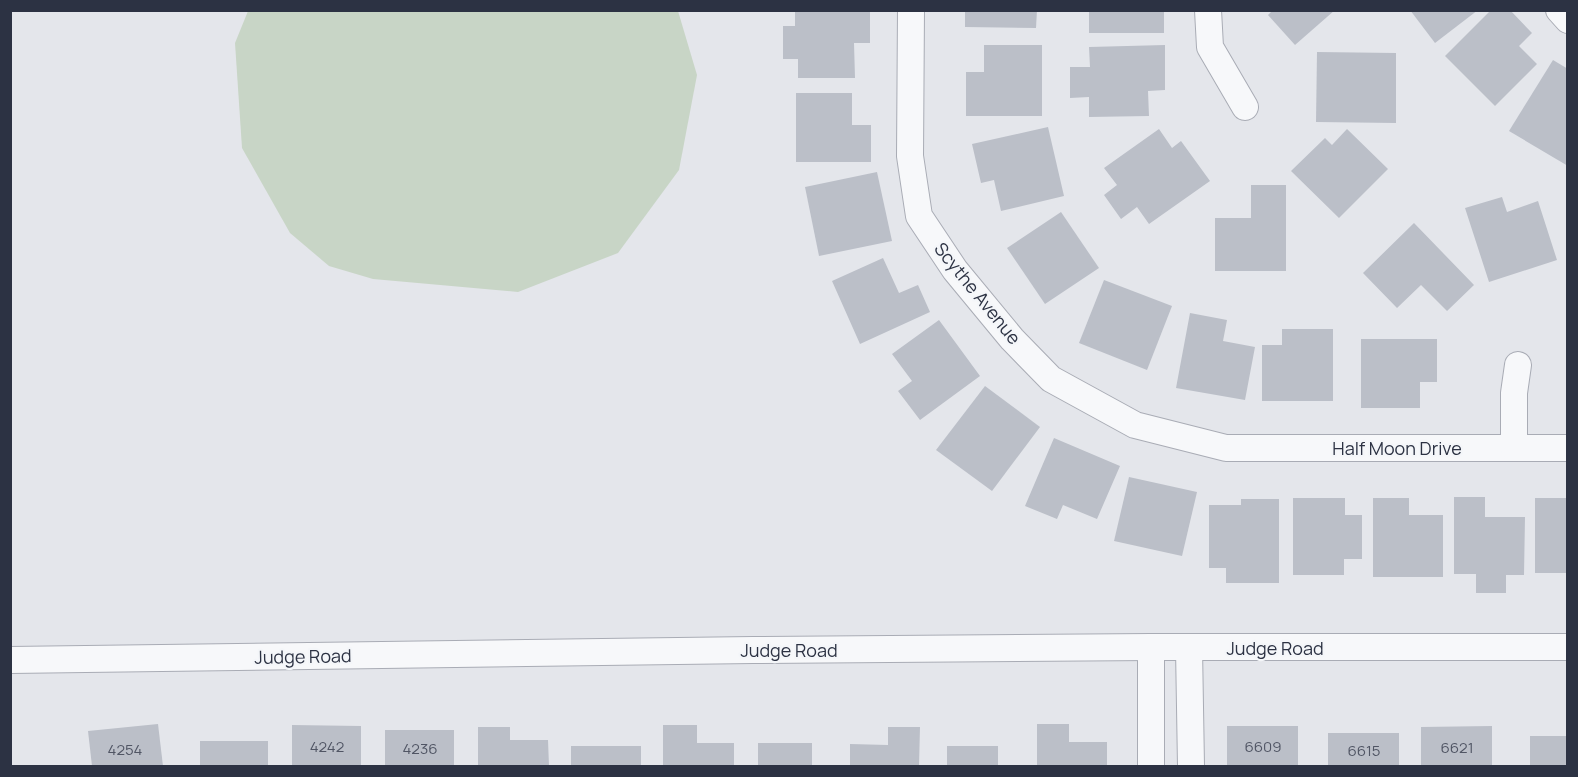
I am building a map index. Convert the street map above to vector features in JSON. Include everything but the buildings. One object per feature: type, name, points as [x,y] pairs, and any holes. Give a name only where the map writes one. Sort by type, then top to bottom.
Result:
[{"type":"street","name":"Scythe Avenue","points":[[911,10],[910,156],[919,216],[955,270],[1012,339],[1051,379],[1135,425],[1226,448]]},
{"type":"street","points":[[1208,10],[1210,47],[1245,108]]},
{"type":"street","points":[[1559,10],[1568,20]]},
{"type":"street","points":[[1514,448],[1514,393],[1518,365]]},
{"type":"street","name":"Half Moon Drive","points":[[1226,448],[1568,448]]},
{"type":"street","points":[[1150,647],[1150,766]]},
{"type":"street","name":"Judge Road","points":[[10,660],[753,650],[1568,647]]},
{"type":"street","points":[[1189,648],[1191,766]]},
{"type":"green space","points":[[248,11],[678,11],[697,75],[679,170],[618,253],[518,292],[373,279],[329,266],[290,233],[242,148],[235,43]]}]
